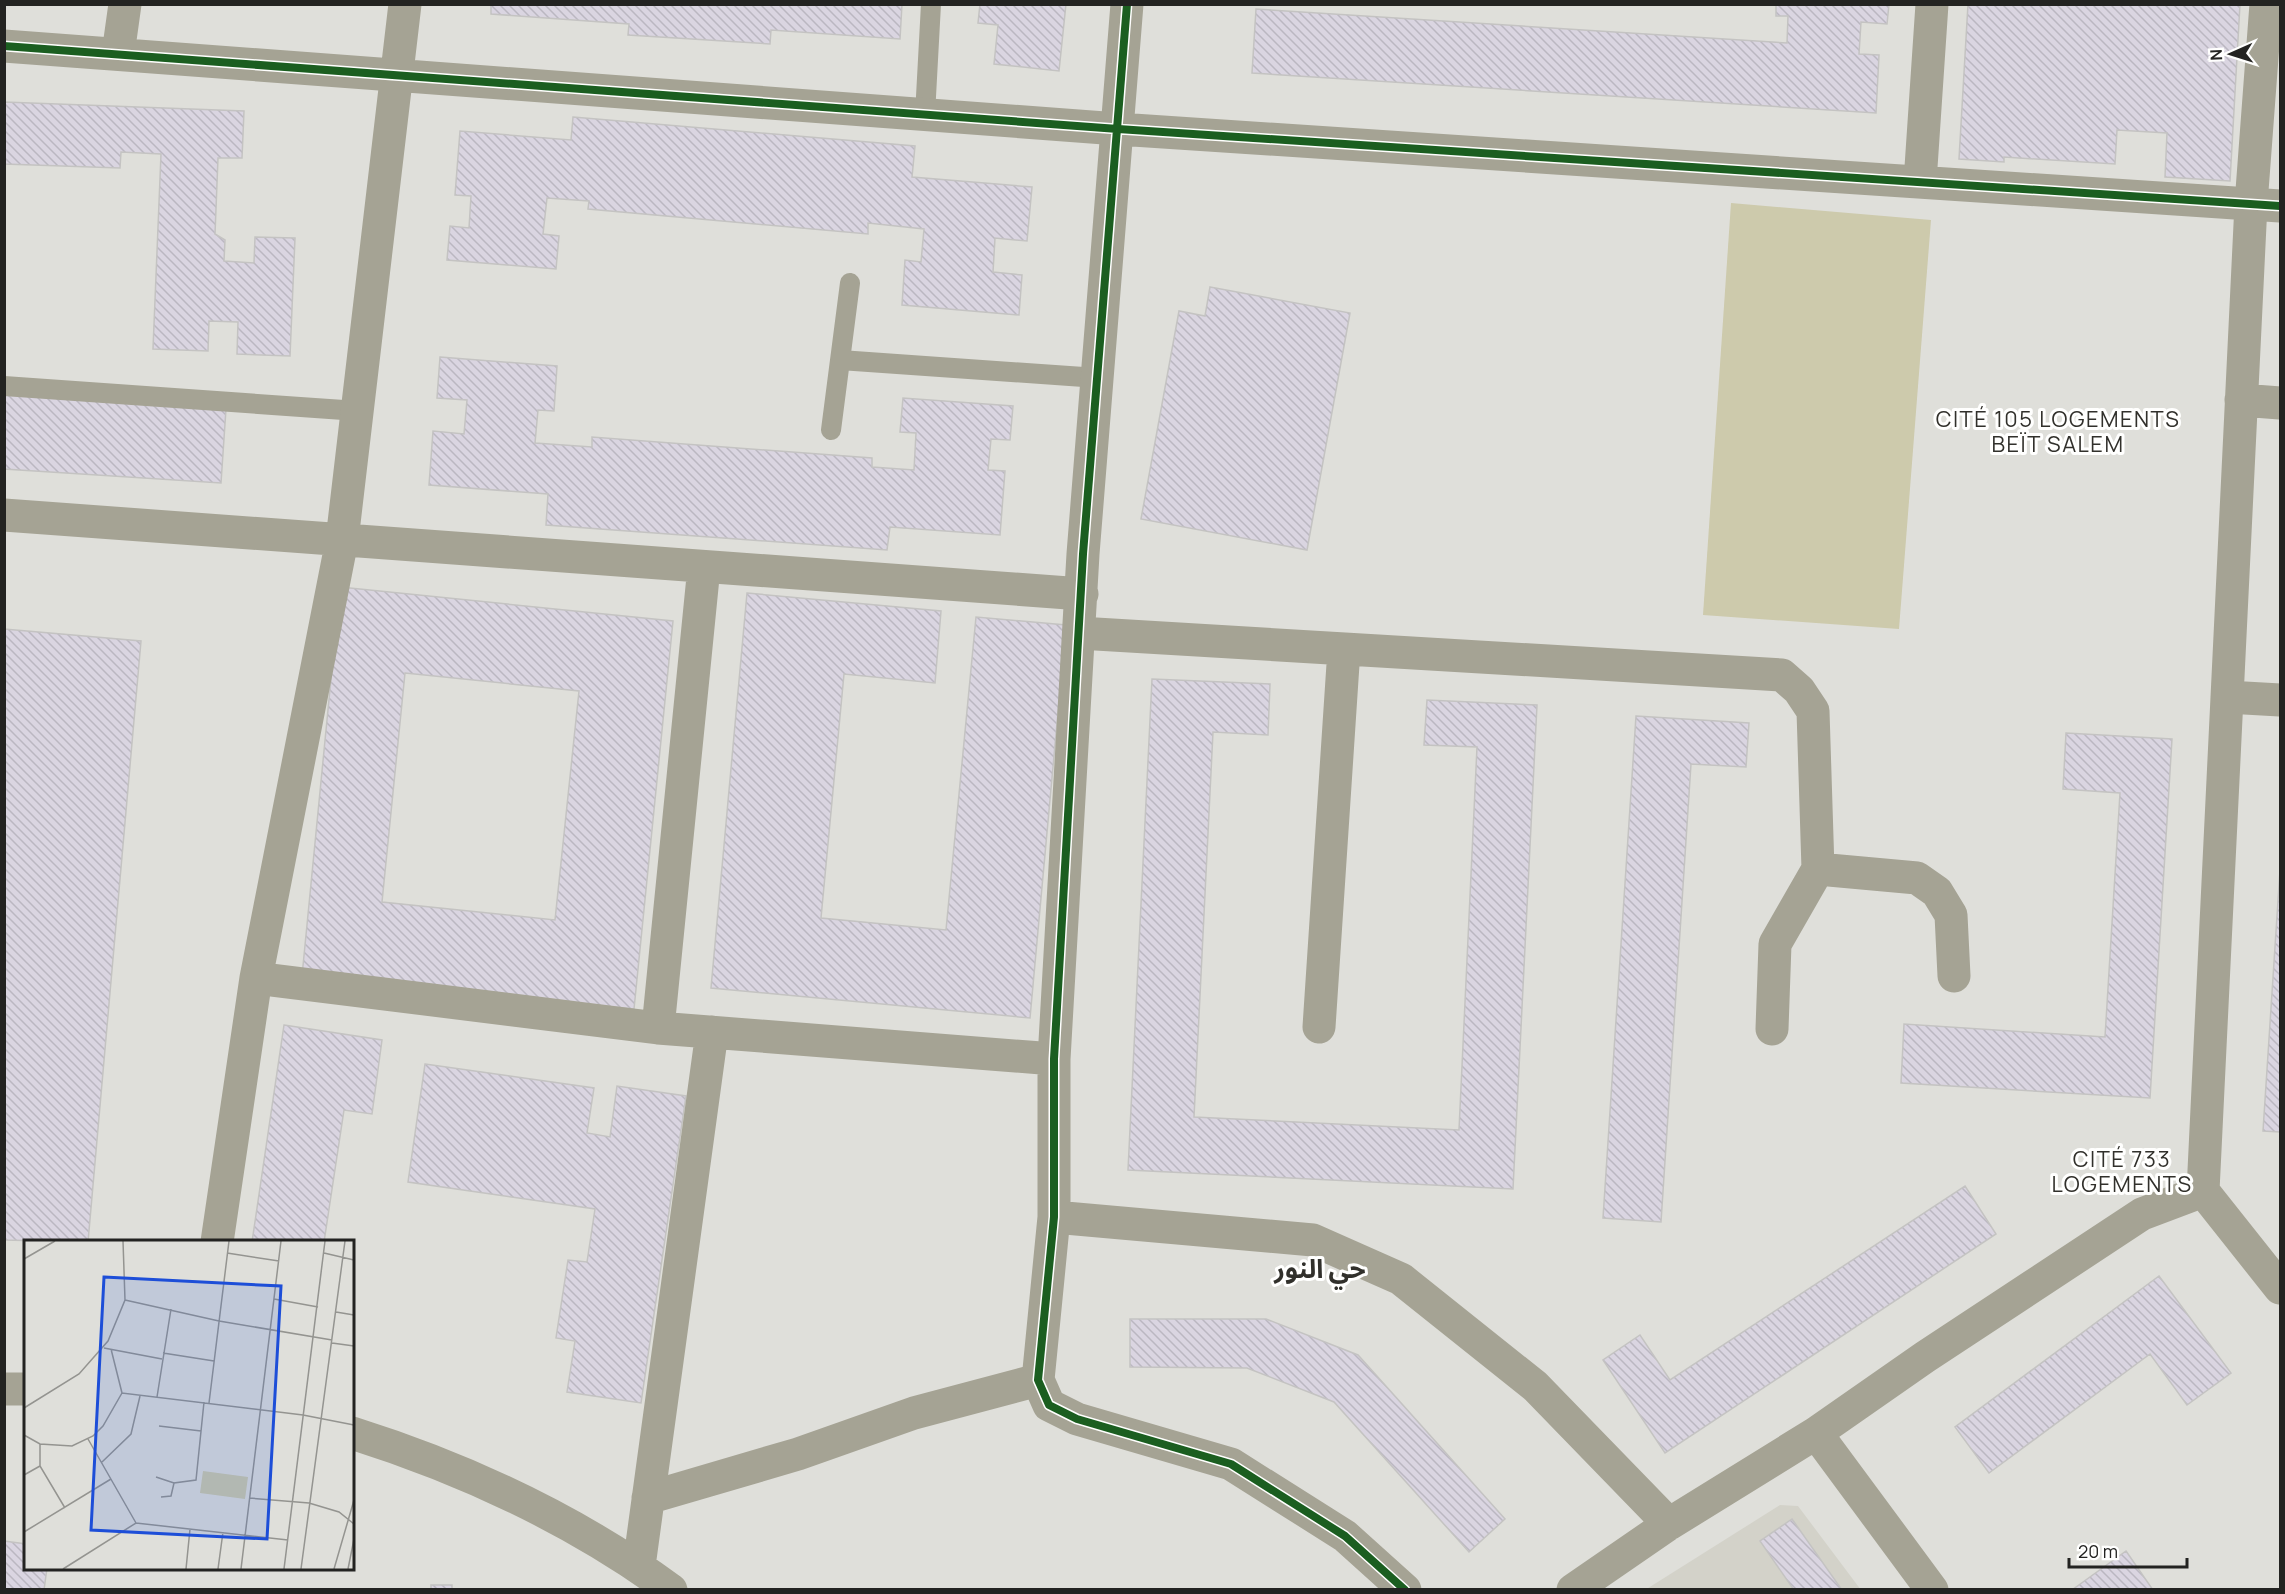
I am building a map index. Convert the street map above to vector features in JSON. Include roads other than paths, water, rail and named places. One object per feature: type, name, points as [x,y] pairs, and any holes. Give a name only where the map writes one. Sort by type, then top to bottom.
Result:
[{"type":"street","points":[[118,54],[125,4]]},
{"type":"street","points":[[217,1240],[256,978],[342,540],[399,75],[405,4]]},
{"type":"street","points":[[1127,4],[1079,633],[1054,1059],[1054,1217],[1038,1380],[1049,1405],[1077,1419],[1231,1464],[1345,1536],[1404,1590]]},
{"type":"street","points":[[1920,182],[1932,4]]},
{"type":"street","points":[[2266,4],[2266,205],[2241,400],[2203,1191],[2280,1288]]},
{"type":"street","points":[[4,46],[1118,129],[2266,205]]},
{"type":"street","points":[[2241,400],[2280,403]]},
{"type":"street","points":[[4,515],[1082,594]]},
{"type":"street","points":[[658,1028],[704,567]]},
{"type":"street","points":[[1079,633],[1782,675],[1799,690],[1813,711],[1818,869],[1775,944],[1772,1029]]},
{"type":"street","points":[[1319,1027],[1344,649]]},
{"type":"street","points":[[2227,697],[2280,700]]},
{"type":"street","points":[[1818,869],[1917,878],[1937,892],[1951,915],[1954,976]]},
{"type":"street","points":[[256,978],[658,1028],[1054,1059]]},
{"type":"street","points":[[639,1566],[712,1032]]},
{"type":"street","points":[[1573,1590],[1669,1524],[1816,1433],[1925,1357],[2142,1214],[2203,1191]]},
{"type":"street","points":[[1054,1217],[1313,1240],[1401,1279],[1535,1386],[1669,1524]]},
{"type":"street","points":[[648,1498],[798,1454],[914,1413],[1038,1380]]},
{"type":"street","points":[[4,1389],[24,1389]]},
{"type":"street","points":[[1816,1433],[1932,1590]]},
{"type":"street","points":[[354,1434],[398,1447],[486,1482],[576,1526],[639,1566],[671,1590]]},
{"type":"lane","points":[[925,115],[931,4]]},
{"type":"lane","points":[[831,430],[850,283]]},
{"type":"lane","points":[[840,360],[1098,378]]},
{"type":"lane","points":[[4,386],[358,411]]},
{"type":"district","name":"CITÉ 105 LOGEMENTS BEÏT SALEM","points":[[2058,432]]},
{"type":"district","name":"CITÉ 733 LOGEMENTS","points":[[2122,1172]]},
{"type":"district","name":"حي النور","points":[[1320,1269]]}]
